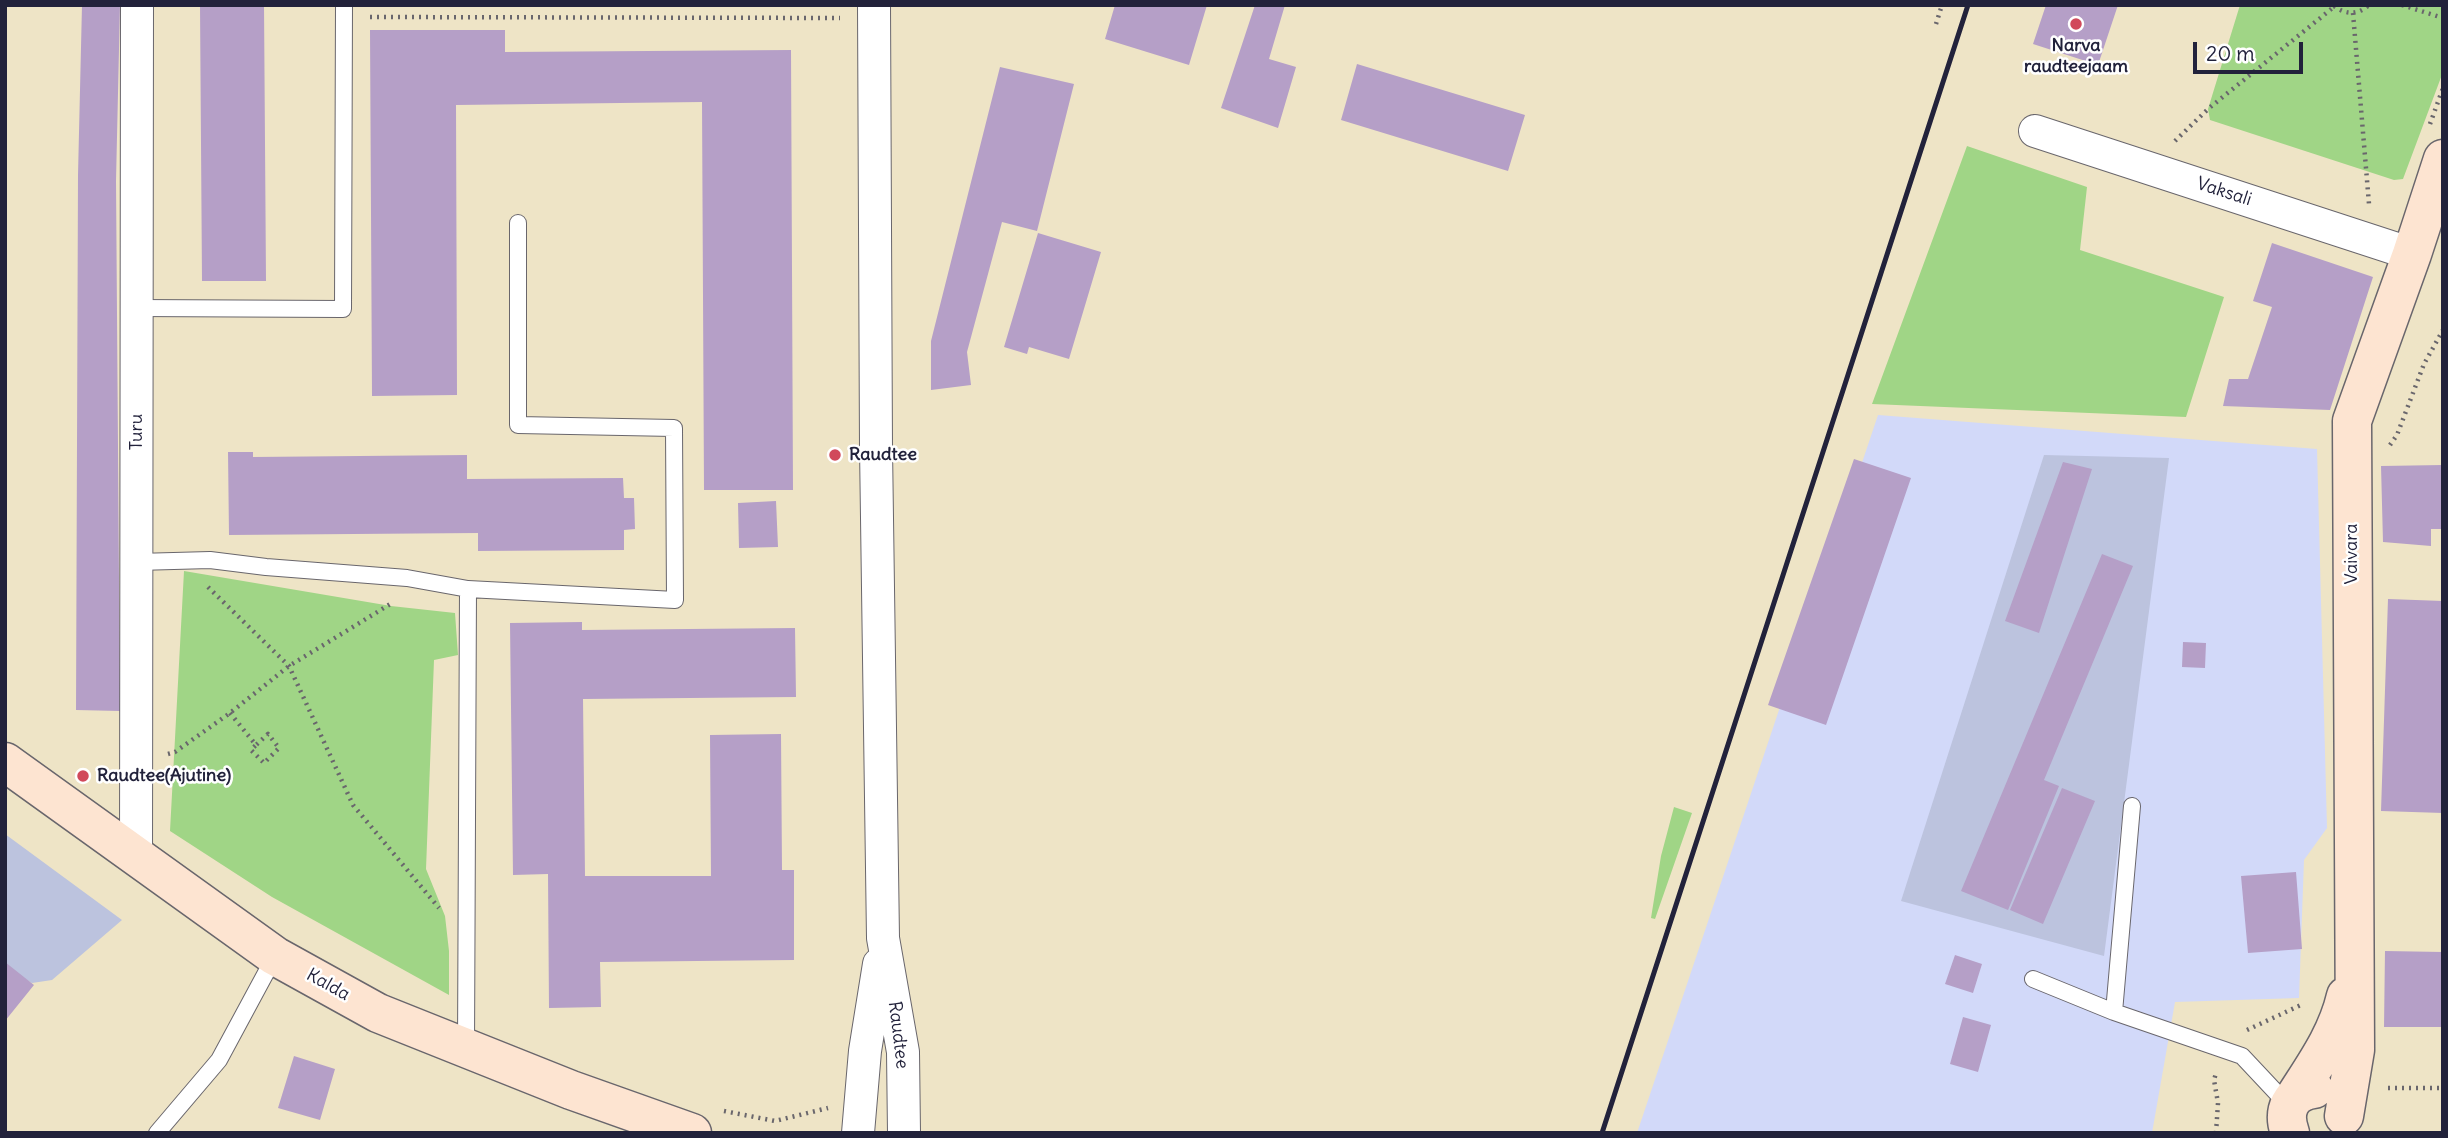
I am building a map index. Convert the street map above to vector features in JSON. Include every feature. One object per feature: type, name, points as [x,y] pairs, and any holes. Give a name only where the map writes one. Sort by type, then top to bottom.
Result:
[{"type":"street","name":"Turu","points":[[136,858],[137,5]]},
{"type":"street","name":"Raudtee","points":[[874,12],[876,434],[883,938],[903,1052],[904,1133]]},
{"type":"street","name":"Vaksali","points":[[2035,131],[2412,254]]},
{"type":"street","name":"Vaivara","points":[[2349,1127],[2355,1050],[2351,421],[2412,254],[2443,159]]},
{"type":"street","name":"Kalda","points":[[5,762],[275,956],[378,1013],[571,1090],[704,1121]]},
{"type":"street","name":"Raudtee","points":[[859,1121],[865,1051],[883,938]]},
{"type":"street","name":"Vaivara","points":[[2263,1133],[2291,1112],[2325,1050],[2340,1019],[2354,964]]},
{"type":"street","points":[[2291,1112],[2311,1089],[2329,1092],[2342,1107],[2349,1127]]},
{"type":"lane","points":[[136,308],[343,309],[344,11]]},
{"type":"lane","points":[[137,562],[210,560],[407,578],[468,589],[675,600],[674,428],[519,425],[517,223]]},
{"type":"lane","points":[[466,1048],[468,589]]},
{"type":"lane","points":[[2114,1012],[2132,806]]},
{"type":"lane","points":[[157,1133],[219,1060],[275,956]]},
{"type":"lane","points":[[2033,979],[2114,1012],[2242,1056],[2291,1112]]},
{"type":"path","points":[[1936,24],[1942,5]]},
{"type":"path","points":[[2148,167],[2208,109],[2334,6],[2353,13],[2369,5]]},
{"type":"path","points":[[2402,5],[2443,18]]},
{"type":"path","points":[[344,11],[874,12]]},
{"type":"path","points":[[2353,13],[2373,241]]},
{"type":"path","points":[[170,561],[198,577],[289,666],[353,805],[445,916],[467,919]]},
{"type":"path","points":[[136,762],[174,752],[230,713],[289,666],[373,613],[391,606],[407,578]]},
{"type":"path","points":[[230,713],[256,745]]},
{"type":"path","points":[[268,734],[279,748],[264,763],[251,750],[256,745],[268,734]]},
{"type":"path","points":[[704,1121],[775,1121],[838,1106],[859,1121]]},
{"type":"shaded area","points":[[1878,415],[2317,449],[2327,828],[2304,860],[2299,998],[2175,1002],[2152,1133],[1637,1133]]},
{"type":"shaded area","points":[[2044,455],[2169,458],[2104,956],[1901,901]]},
{"type":"shaded area","points":[[5,834],[122,920],[52,980],[32,983],[5,968]]},
{"type":"green space","points":[[2240,5],[2443,5],[2443,72],[2403,179],[2394,180],[2210,120],[2208,109]]},
{"type":"green space","points":[[1967,146],[2087,187],[2080,250],[2224,297],[2186,417],[1872,404]]},
{"type":"green space","points":[[184,571],[391,606],[455,613],[458,655],[434,660],[426,869],[445,916],[449,951],[449,995],[272,897],[170,831]]},
{"type":"green space","points":[[1674,807],[1692,813],[1655,919],[1651,918],[1661,856]]},
{"type":"building","points":[[82,5],[120,5],[116,181],[120,711],[76,710],[78,175]]},
{"type":"building","points":[[200,5],[264,5],[266,281],[202,281]]},
{"type":"building","points":[[1115,5],[1207,5],[1189,65],[1105,39]]},
{"type":"building","points":[[1255,5],[1285,5],[1269,59],[1296,67],[1278,128],[1221,108]]},
{"type":"building","name":"Narva raudteejaam","points":[[2046,5],[2118,5],[2098,65],[2033,44]]},
{"type":"building","points":[[370,30],[505,30],[505,52],[791,50],[793,490],[704,490],[702,102],[456,105],[457,395],[372,396]]},
{"type":"building","points":[[1357,64],[1525,115],[1508,171],[1341,120]]},
{"type":"building","points":[[1000,67],[1074,84],[1037,231],[1002,222],[967,352],[971,385],[931,390],[931,341]]},
{"type":"building","points":[[1038,233],[1101,252],[1069,359],[1029,347],[1027,354],[1004,347]]},
{"type":"building","points":[[2272,243],[2373,277],[2330,410],[2223,406],[2229,379],[2248,379],[2272,307],[2253,301]]},
{"type":"building","points":[[228,452],[253,452],[253,457],[467,455],[467,479],[623,478],[624,498],[634,498],[635,529],[624,530],[624,550],[478,551],[478,533],[229,535]]},
{"type":"building","points":[[1854,459],[1911,478],[1826,725],[1768,705]]},
{"type":"building","points":[[2063,462],[2092,469],[2039,633],[2005,621]]},
{"type":"building","points":[[2443,465],[2443,529],[2431,529],[2431,546],[2383,542],[2381,466]]},
{"type":"building","points":[[776,501],[778,547],[739,548],[738,503]]},
{"type":"building","points":[[2102,554],[2133,566],[2044,780],[2059,786],[2008,910],[1961,891]]},
{"type":"building","points":[[2388,599],[2443,601],[2443,813],[2381,811]]},
{"type":"building","points":[[582,622],[582,630],[795,628],[796,697],[583,699],[585,876],[711,876],[710,735],[781,734],[782,870],[794,870],[794,960],[600,962],[601,1007],[549,1008],[548,874],[513,875],[510,623]]},
{"type":"building","points":[[2183,642],[2206,643],[2205,668],[2182,667]]},
{"type":"building","points":[[2062,788],[2095,801],[2043,924],[2010,910]]},
{"type":"building","points":[[2296,872],[2302,949],[2248,953],[2241,876]]},
{"type":"building","points":[[2385,951],[2443,952],[2443,1027],[2384,1027]]},
{"type":"building","points":[[1955,955],[1982,964],[1973,993],[1945,984]]},
{"type":"building","points":[[5,962],[34,985],[5,1021]]},
{"type":"building","points":[[1963,1017],[1991,1025],[1978,1072],[1950,1064]]},
{"type":"building","points":[[294,1056],[335,1069],[320,1120],[278,1108]]},
{"type":"railway","points":[[1602,1133],[1968,5]]},
{"type":"place","name":"Narva raudteejaam","points":[[2076,24]]},
{"type":"place","name":"Raudtee","points":[[835,455]]},
{"type":"place","name":"Raudtee(Ajutine)","points":[[83,776]]}]
